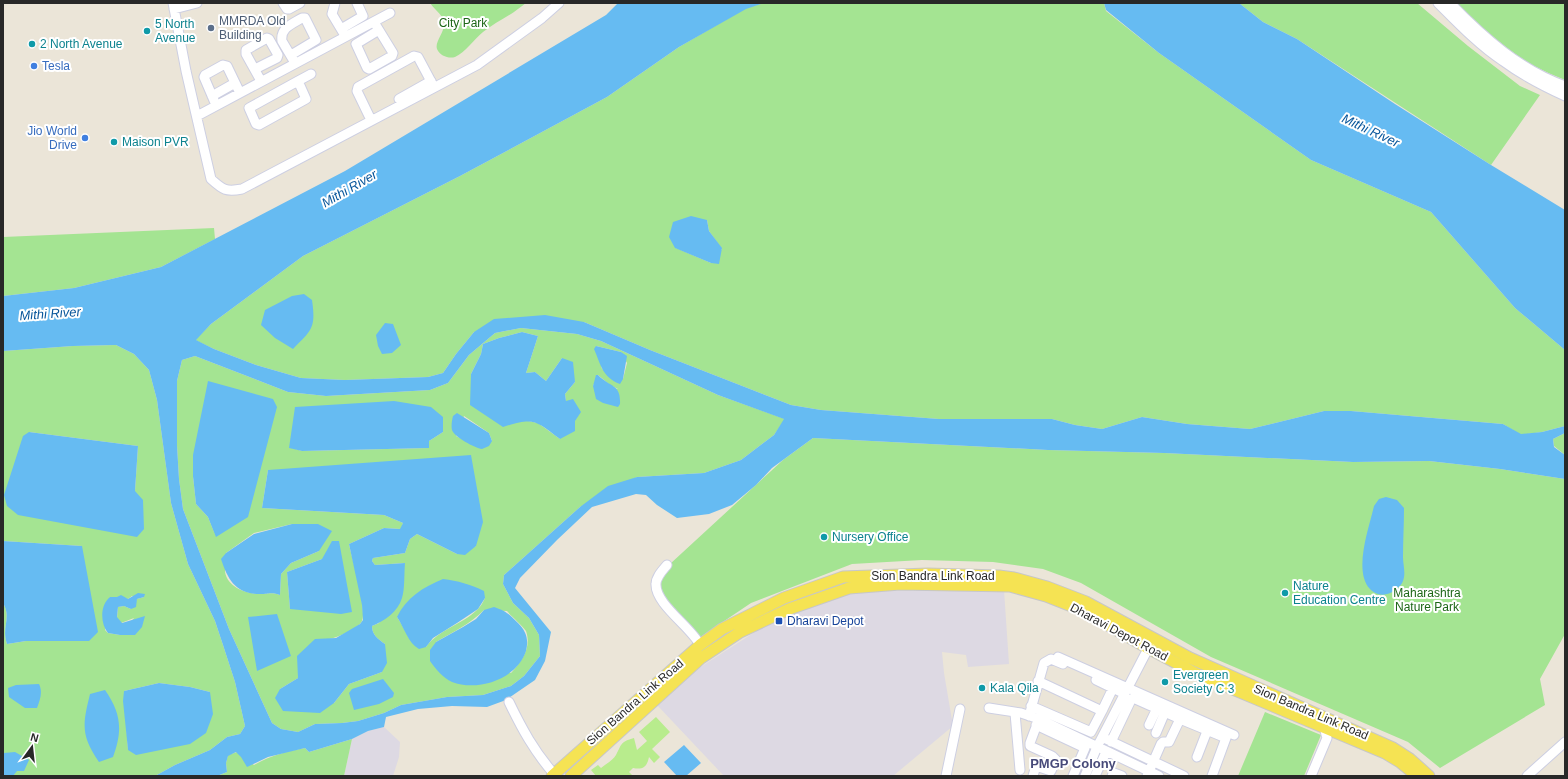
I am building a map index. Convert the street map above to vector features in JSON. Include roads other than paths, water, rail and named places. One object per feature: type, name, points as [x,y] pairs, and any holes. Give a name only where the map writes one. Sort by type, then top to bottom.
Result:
[{"type":"main road","name":"Sion Bandra Link Road","points":[[553,775],[700,645],[722,629],[784,598],[843,577],[928,574],[999,576],[1014,578],[1047,587],[1086,602],[1150,643]]},
{"type":"main road","name":"Dharavi Depot Road","points":[[571,776],[701,658],[740,632],[789,609],[849,588],[900,584],[1010,586],[1046,596],[1084,611],[1150,643],[1198,674],[1326,723],[1385,753],[1400,762],[1417,776]]},
{"type":"main road","points":[[619,716],[627,726]]},
{"type":"main road","name":"Sion Bandra Link Road","points":[[1326,723],[1393,748],[1410,759],[1429,776]]},
{"type":"main road","points":[[596,736],[604,746]]},
{"type":"street","points":[[197,3],[174,6],[211,179],[221,188],[229,191],[242,189],[432,84],[477,64],[542,18],[559,3]]},
{"type":"street","points":[[283,3],[287,9],[289,9],[300,3]]},
{"type":"street","points":[[335,3],[332,14],[343,33]]},
{"type":"street","points":[[197,116],[284,70],[343,33],[364,16],[357,3]]},
{"type":"street","points":[[1438,3],[1462,27],[1502,61],[1525,76],[1565,96]]},
{"type":"street","points":[[1450,3],[1506,54],[1529,69],[1565,86]]},
{"type":"street","points":[[343,33],[374,22],[390,13]]},
{"type":"street","points":[[374,22],[394,53],[369,69],[367,68],[356,44],[379,30]]},
{"type":"street","points":[[290,55],[295,63]]},
{"type":"street","points":[[370,118],[357,91],[358,87],[414,56],[418,57],[432,84]]},
{"type":"street","points":[[216,105],[204,77],[222,65],[227,66],[235,83],[256,104]]},
{"type":"street","points":[[255,69],[262,81]]},
{"type":"street","points":[[284,70],[295,83],[306,99],[259,125],[256,124],[249,108],[295,83],[311,74]]},
{"type":"street","points":[[212,96],[235,83]]},
{"type":"street","points":[[667,566],[657,579],[657,592],[662,601],[696,637],[700,645]]},
{"type":"street","points":[[1107,740],[1126,691],[1150,643]]},
{"type":"street","points":[[1058,657],[1180,719],[1234,735]]},
{"type":"street","points":[[1028,716],[1044,663],[1051,659],[1113,688],[1126,691]]},
{"type":"street","points":[[1038,681],[1102,711]]},
{"type":"street","points":[[1031,706],[1092,732],[1113,688]]},
{"type":"street","points":[[1085,776],[1132,699],[1136,698],[1208,727],[1226,740],[1212,776]]},
{"type":"street","points":[[509,702],[527,738],[553,775]]},
{"type":"street","points":[[989,708],[1015,712],[1028,716],[1085,748],[1074,776]]},
{"type":"street","points":[[1149,725],[1160,708]]},
{"type":"street","points":[[1156,733],[1160,708]]},
{"type":"street","points":[[946,776],[960,709]]},
{"type":"street","points":[[1015,712],[1020,770]]},
{"type":"street","points":[[1148,774],[1162,743],[1169,742],[1180,719]]},
{"type":"street","points":[[1038,722],[1101,750],[1148,774],[1159,776]]},
{"type":"street","points":[[1033,776],[1035,769],[1039,767],[1051,771],[1056,760],[1052,756],[1030,746],[1038,722]]},
{"type":"street","points":[[1311,776],[1327,738],[1326,723]]},
{"type":"street","points":[[1197,757],[1208,727]]},
{"type":"street","points":[[1107,740],[1184,776]]},
{"type":"street","points":[[1527,776],[1565,742]]},
{"type":"street","points":[[1095,776],[1101,750]]},
{"type":"street","points":[[1112,776],[1114,773],[1122,776]]},
{"type":"water","name":"Mithi River","points":[[618,3],[764,3],[746,9],[679,47],[607,97],[460,176],[303,256],[211,324],[196,340],[214,349],[256,365],[301,378],[345,380],[428,377],[443,373],[474,332],[494,319],[545,315],[584,322],[650,350],[791,405],[821,410],[939,419],[1052,419],[1075,425],[1102,429],[1142,417],[1187,424],[1250,429],[1324,411],[1351,411],[1503,424],[1521,434],[1542,432],[1565,426],[1565,433],[1553,439],[1554,447],[1565,455],[1565,479],[1500,469],[1429,461],[1353,462],[1164,453],[1048,450],[813,438],[772,468],[756,485],[732,505],[709,514],[677,518],[657,505],[646,495],[636,494],[592,507],[520,578],[515,588],[551,632],[545,661],[535,680],[506,700],[487,707],[452,706],[418,709],[386,717],[384,727],[368,731],[352,739],[309,752],[305,748],[268,757],[247,767],[236,752],[228,756],[226,763],[227,772],[217,776],[155,776],[175,765],[210,750],[227,737],[240,734],[245,726],[235,682],[223,645],[215,621],[188,564],[171,503],[157,400],[149,370],[134,354],[116,345],[73,346],[3,351],[3,296],[74,288],[161,267],[345,171],[606,15]],"holes":[[[521,328],[577,334],[601,341],[718,395],[784,419],[774,435],[741,460],[704,473],[637,477],[608,486],[580,507],[504,575],[503,584],[513,603],[529,618],[539,635],[540,656],[524,676],[511,686],[483,695],[447,697],[401,705],[384,713],[358,721],[315,724],[298,732],[281,729],[272,723],[229,629],[183,509],[177,445],[177,381],[182,360],[195,356],[288,392],[326,396],[430,390],[448,383],[469,355],[495,333]]]},
{"type":"water","name":"Mithi River","points":[[1104,3],[1239,3],[1263,22],[1297,39],[1395,104],[1565,210],[1565,350],[1515,308],[1431,212],[1311,160],[1159,53],[1106,10]]},
{"type":"water","points":[[691,216],[707,220],[709,231],[722,248],[719,264],[711,263],[675,248],[669,237],[673,222]]},
{"type":"water","points":[[304,294],[312,300],[313,323],[305,337],[293,349],[275,338],[261,325],[265,310],[292,296]]},
{"type":"water","points":[[385,323],[393,324],[401,345],[392,353],[382,354],[378,346],[376,335]]},
{"type":"water","points":[[522,332],[538,336],[526,373],[535,372],[546,381],[562,358],[573,362],[575,382],[565,394],[566,401],[573,399],[581,412],[575,421],[575,431],[560,439],[534,422],[521,422],[503,427],[470,405],[471,374],[481,354],[483,344]]},
{"type":"water","points":[[596,346],[621,352],[627,356],[623,379],[620,384],[609,378],[603,370],[594,349]]},
{"type":"water","points":[[596,375],[617,389],[620,398],[620,404],[618,407],[603,403],[596,399],[593,386]]},
{"type":"water","points":[[208,381],[273,399],[277,407],[248,517],[216,537],[208,517],[196,504],[193,476],[193,455]]},
{"type":"water","points":[[394,401],[431,407],[443,417],[443,432],[429,441],[429,448],[302,451],[289,448],[295,407]]},
{"type":"water","points":[[457,413],[489,433],[492,441],[489,446],[482,449],[479,448],[465,442],[454,433],[452,430],[452,419]]},
{"type":"water","points":[[29,432],[138,446],[135,491],[143,500],[144,529],[137,537],[18,515],[7,506],[4,495],[23,436]]},
{"type":"water","points":[[471,455],[483,522],[476,546],[465,555],[457,554],[417,534],[410,539],[405,553],[373,558],[372,561],[375,565],[405,563],[404,590],[400,603],[394,612],[372,626],[374,634],[385,644],[387,663],[382,672],[349,684],[334,703],[320,713],[283,711],[275,698],[280,689],[298,678],[297,656],[315,639],[336,638],[360,624],[363,620],[362,605],[349,544],[384,528],[400,529],[403,523],[384,515],[262,508],[268,470]]},
{"type":"water","points":[[1386,497],[1397,500],[1404,508],[1404,575],[1402,583],[1394,591],[1382,595],[1377,594],[1370,589],[1365,581],[1362,561],[1366,537],[1374,506],[1379,499]]},
{"type":"water","points":[[292,524],[318,524],[332,531],[319,551],[291,563],[281,574],[280,595],[272,593],[253,594],[239,589],[234,585],[230,580],[221,559],[226,553],[254,534]]},
{"type":"water","points":[[3,541],[82,546],[98,632],[89,641],[26,641],[7,644],[5,633],[7,613],[3,603]]},
{"type":"water","points":[[332,541],[339,541],[352,612],[341,614],[290,609],[287,572],[322,559]]},
{"type":"water","points":[[443,579],[464,583],[484,591],[485,598],[478,609],[433,638],[426,647],[419,649],[409,639],[397,617],[405,604],[416,594]]},
{"type":"water","points":[[138,593],[145,594],[144,597],[137,599],[136,607],[131,609],[124,606],[118,607],[117,617],[122,623],[145,616],[142,627],[135,635],[108,633],[102,619],[104,605],[107,600],[110,597],[117,597],[121,595],[128,599]]},
{"type":"water","points":[[494,607],[510,615],[525,632],[527,647],[521,661],[505,676],[484,684],[462,685],[445,678],[430,661],[430,650],[436,642],[476,619],[484,610]]},
{"type":"water","points":[[277,614],[291,656],[257,671],[248,617]]},
{"type":"water","points":[[383,679],[394,693],[393,697],[379,704],[354,710],[349,693],[352,689]]},
{"type":"water","points":[[159,683],[190,687],[210,692],[213,714],[206,733],[190,744],[136,755],[128,750],[123,701],[124,691]]},
{"type":"water","points":[[39,684],[41,693],[37,708],[25,708],[9,697],[8,688],[16,685]]},
{"type":"water","points":[[105,690],[117,714],[119,730],[113,757],[99,762],[93,753],[86,736],[85,721],[90,694]]},
{"type":"water","points":[[684,745],[701,763],[686,776],[677,776],[664,762]]},
{"type":"water","points":[[15,752],[29,760],[24,771],[17,771],[13,776],[3,776],[3,754]]},
{"type":"place","name":"MMRDA Old Building","points":[[211,28]]},
{"type":"place","name":"5 North Avenue","points":[[147,31]]},
{"type":"place","name":"2 North Avenue","points":[[32,44]]},
{"type":"place","name":"Tesla","points":[[34,66]]},
{"type":"place","name":"Jio World Drive","points":[[85,138]]},
{"type":"place","name":"Maison PVR","points":[[114,142]]},
{"type":"place","name":"Nursery Office","points":[[824,537]]},
{"type":"place","name":"Nature Education Centre","points":[[1285,593]]},
{"type":"place","name":"Dharavi Depot","points":[[779,621]]},
{"type":"place","name":"Evergreen Society C 3","points":[[1165,682]]},
{"type":"place","name":"Kala Qila","points":[[982,688]]},
{"type":"district","name":"PMGP Colony","points":[[1073,763]]},
{"type":"park label","name":"City Park","points":[[463,23]]},
{"type":"park label","name":"Maharashtra Nature Park","points":[[1427,600]]}]
